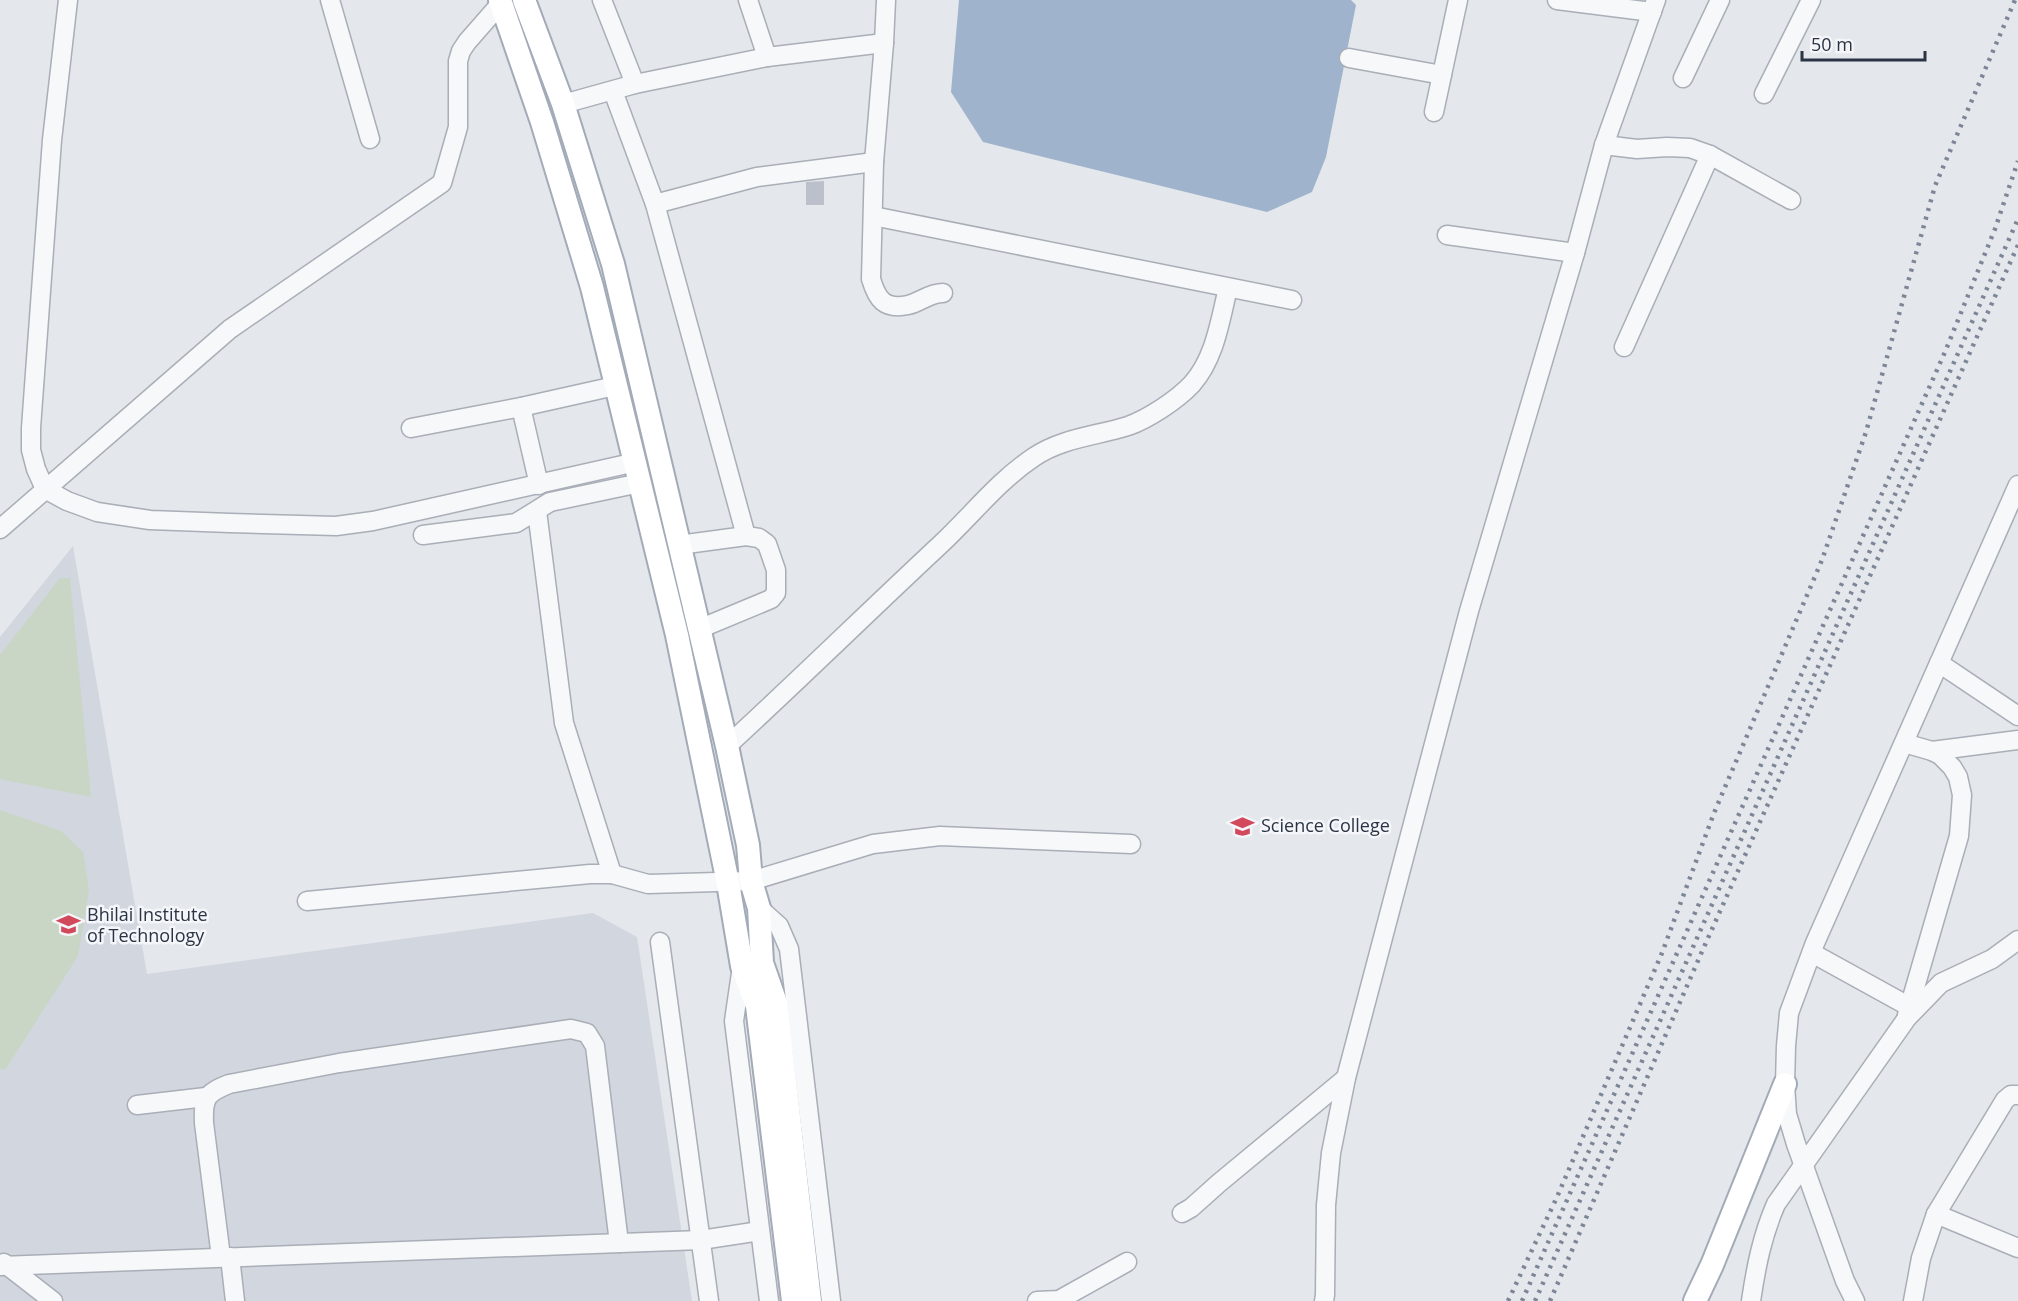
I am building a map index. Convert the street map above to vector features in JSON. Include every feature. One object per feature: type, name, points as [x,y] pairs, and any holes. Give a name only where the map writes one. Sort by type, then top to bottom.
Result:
[{"type":"main road","points":[[524,0],[562,104],[613,264],[727,746],[748,845],[752,881],[759,908],[792,1301]]},
{"type":"main road","points":[[500,2],[542,122],[589,276],[677,634],[728,883],[742,966],[766,1005],[810,1301]]},
{"type":"main road","points":[[1695,1301],[1712,1265],[1785,1084]]},
{"type":"street","points":[[68,0],[52,140],[31,428],[31,450],[36,469],[57,495],[97,512],[150,520],[336,526],[373,521],[538,484],[638,472]]},
{"type":"street","points":[[330,0],[370,139]]},
{"type":"street","points":[[602,0],[635,84]]},
{"type":"street","points":[[748,0],[767,57]]},
{"type":"street","points":[[886,0],[885,43],[874,162],[871,279],[879,301],[892,305],[908,305],[934,293],[943,293]]},
{"type":"street","points":[[1434,112],[1458,0]]},
{"type":"street","points":[[1324,1301],[1326,1205],[1330,1163],[1346,1078],[1469,611],[1575,254],[1604,145],[1654,6],[1558,0]]},
{"type":"street","points":[[1683,78],[1720,0]]},
{"type":"street","points":[[1764,94],[1811,0]]},
{"type":"street","points":[[0,529],[57,495],[230,329],[442,183],[458,127],[458,61],[461,51],[500,2]]},
{"type":"street","points":[[562,104],[635,84],[767,57],[885,43]]},
{"type":"street","points":[[1349,58],[1442,75]]},
{"type":"street","points":[[613,91],[655,204],[746,536]]},
{"type":"street","points":[[1604,145],[1637,149],[1690,148],[1710,155],[1791,200]]},
{"type":"street","points":[[1624,347],[1710,155]]},
{"type":"street","points":[[655,204],[756,177],[874,162]]},
{"type":"street","points":[[873,216],[1293,300]]},
{"type":"street","points":[[1447,235],[1575,254]]},
{"type":"street","points":[[727,746],[955,531],[999,484],[1035,456],[1068,440],[1129,426],[1157,412],[1190,386],[1206,367],[1228,288]]},
{"type":"street","points":[[411,428],[615,386]]},
{"type":"street","points":[[520,407],[538,484]]},
{"type":"street","points":[[423,535],[516,523],[550,502],[638,472]]},
{"type":"street","points":[[1855,1301],[1845,1281],[1787,1114],[1785,1046],[1789,1013],[1812,953],[2018,485]]},
{"type":"street","points":[[537,512],[564,723],[612,874]]},
{"type":"street","points":[[679,545],[746,536],[759,538],[767,544],[776,570],[776,593],[771,599],[699,628]]},
{"type":"street","points":[[1939,663],[2018,716]]},
{"type":"street","points":[[1932,751],[2018,740]]},
{"type":"street","points":[[1904,743],[1932,751],[1952,767],[1958,777],[1962,795],[1959,836],[1908,1013]]},
{"type":"street","points":[[307,901],[590,874],[612,874],[648,884],[752,881],[873,844],[940,836],[1131,844]]},
{"type":"street","points":[[759,908],[779,926],[789,948],[831,1301]]},
{"type":"street","points":[[1751,1301],[1765,1229],[1776,1204],[1908,1013],[1941,983],[1992,958],[2018,940]]},
{"type":"street","points":[[660,942],[709,1301]]},
{"type":"street","points":[[1812,953],[1908,1013]]},
{"type":"street","points":[[742,966],[734,1021],[769,1301]]},
{"type":"street","points":[[137,1105],[206,1097],[229,1084],[339,1063],[571,1029],[581,1031],[587,1033],[595,1046],[620,1243]]},
{"type":"street","points":[[1182,1213],[1191,1208],[1346,1078]]},
{"type":"street","points":[[1913,1301],[1921,1258],[1936,1214],[2008,1096],[2018,1095]]},
{"type":"street","points":[[206,1097],[204,1123],[225,1257],[235,1301]]},
{"type":"street","points":[[1936,1214],[2018,1248]]},
{"type":"street","points":[[2,1264],[700,1240],[760,1231]]},
{"type":"street","points":[[1037,1301],[1059,1300],[1127,1262]]},
{"type":"street","points":[[2,1264],[53,1301]]},
{"type":"shaded area","name":"Bhilai Institute of Technology","points":[[73,546],[147,974],[593,913],[637,937],[692,1301],[0,1301],[0,637]]},
{"type":"green space","points":[[60,578],[70,578],[91,797],[0,779],[0,655]]},
{"type":"green space","points":[[0,810],[61,831],[83,852],[89,890],[78,956],[5,1070],[0,1069]]},
{"type":"water","points":[[959,0],[1351,0],[1356,5],[1326,157],[1312,192],[1267,212],[983,142],[951,92]]},
{"type":"building","points":[[824,181],[824,205],[806,205],[806,182]]},
{"type":"railway","points":[[1508,1301],[1557,1197],[1662,953],[1714,813],[1822,560],[1866,432],[1935,186],[2015,0]]},
{"type":"railway","points":[[1522,1301],[1945,352],[1995,229],[2018,161]]},
{"type":"railway","points":[[1535,1301],[2018,219]]},
{"type":"railway","points":[[1550,1301],[1700,956],[2018,245]]},
{"type":"place","name":"Science College","points":[[1243,826]]},
{"type":"place","name":"Bhilai Institute of Technology","points":[[69,925]]}]
